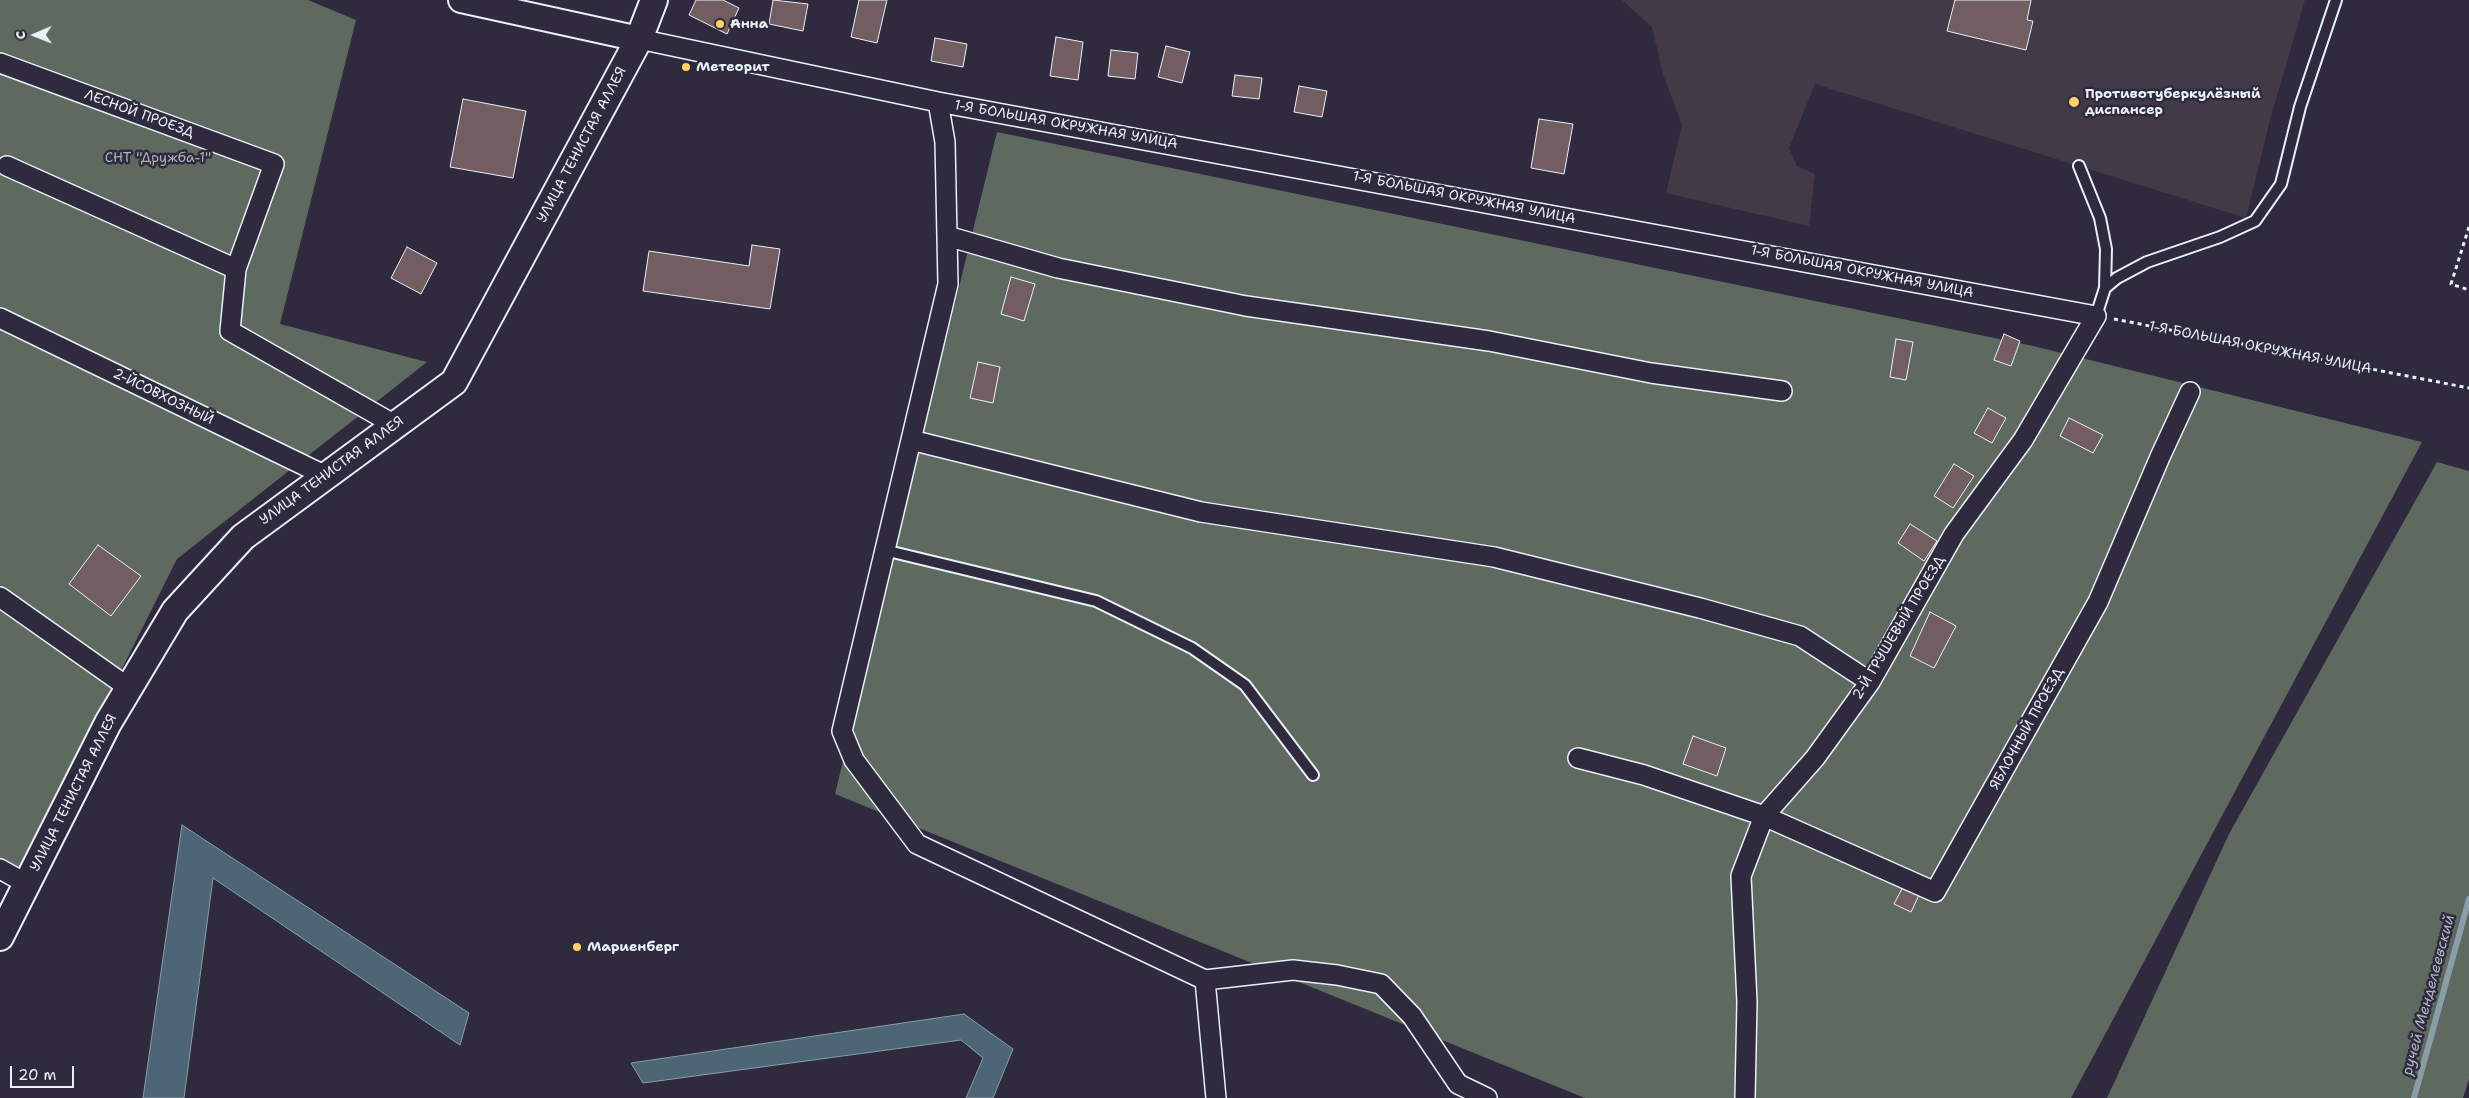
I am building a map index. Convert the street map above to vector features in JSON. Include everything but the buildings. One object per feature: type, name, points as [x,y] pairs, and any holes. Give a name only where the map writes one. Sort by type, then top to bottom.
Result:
[{"type":"main road","name":"УЛИЦА ТЕНИСТАЯ АЛЛЕЯ","points":[[0,937],[108,723],[175,611],[243,536],[454,382],[639,39],[654,0]]},
{"type":"street","name":"1-Я БОЛЬШАЯ ОКРУЖНАЯ УЛИЦА","points":[[461,0],[938,102],[2096,316]]},
{"type":"street","name":"ЛЕСНОЙ ПРОЕЗД","points":[[0,63],[274,164],[236,269],[230,331],[395,425]]},
{"type":"street","points":[[938,102],[945,142],[948,284],[842,731],[854,760],[917,844],[1206,980],[1293,970],[1337,975],[1381,984],[1412,1016],[1458,1084],[1487,1098]]},
{"type":"street","points":[[7,166],[236,269]]},
{"type":"street","points":[[947,236],[1058,268],[1246,306],[1489,341],[1651,373],[1782,391]]},
{"type":"street","name":"2-Й ГРУШЕВЫЙ ПРОЕЗД","points":[[1745,1098],[1747,1002],[1741,876],[1764,816],[1815,758],[1870,682],[1954,534],[2023,440],[2096,316]]},
{"type":"street","name":"2-ЙСОВХОЗНЫЙ","points":[[0,318],[326,476]]},
{"type":"street","name":"ЯБЛОЧНЫЙ ПРОЕЗД","points":[[1764,816],[1936,892],[2098,602],[2160,456],[2190,392]]},
{"type":"street","points":[[911,440],[1200,512],[1494,557],[1700,608],[1800,636],[1870,682]]},
{"type":"street","points":[[0,596],[129,688]]},
{"type":"street","points":[[1578,758],[1644,775],[1764,816]]},
{"type":"street","points":[[0,869],[27,884]]},
{"type":"street","points":[[1206,980],[1216,1098]]},
{"type":"lane","points":[[2105,288],[2116,278],[2147,262],[2220,237],[2255,221],[2281,184],[2300,107],[2336,0]]},
{"type":"lane","points":[[2079,166],[2100,218],[2106,249],[2105,288],[2096,316]]},
{"type":"lane","points":[[884,550],[1096,601],[1192,648],[1245,685],[1312,775]]},
{"type":"path","points":[[2469,227],[2452,284],[2469,290]]},
{"type":"path","name":"1-Я БОЛЬШАЯ ОКРУЖНАЯ УЛИЦА","points":[[2096,316],[2469,388]]},
{"type":"shaded area","name":"Противотуберкулёзный диспансер","points":[[1622,0],[1955,0],[1947,31],[2025,50],[2032,21],[2027,20],[2031,0],[2305,0],[2270,120],[2246,218],[1815,84],[1789,148],[1797,166],[1815,174],[1809,226],[1666,193],[1682,125],[1663,74],[1652,27]]},
{"type":"green space","name":"СНТ \"Дружба-1\"","points":[[0,0],[308,0],[356,20],[280,324],[427,362],[177,559],[19,874],[0,863]]},
{"type":"green space","points":[[997,132],[2033,346],[2422,442],[2071,1098],[1585,1098],[835,794]]},
{"type":"green space","points":[[2437,462],[2469,471],[2469,1079],[2463,1098],[2107,1098],[2229,834]]},
{"type":"water","points":[[182,825],[469,1013],[460,1045],[213,878],[184,1098],[143,1098]]},
{"type":"water","points":[[964,1014],[1013,1049],[993,1098],[966,1098],[983,1058],[961,1040],[643,1083],[631,1063]]},
{"type":"waterway","name":"ручей Менделеевский","points":[[2414,1098],[2469,899]]},
{"type":"place","name":"Анна","points":[[720,24]]},
{"type":"place","name":"Метеорит","points":[[686,67]]},
{"type":"place","name":"Противотуберкулёзный диспансер","points":[[2074,102]]},
{"type":"place","name":"Мариенберг","points":[[577,947]]}]
